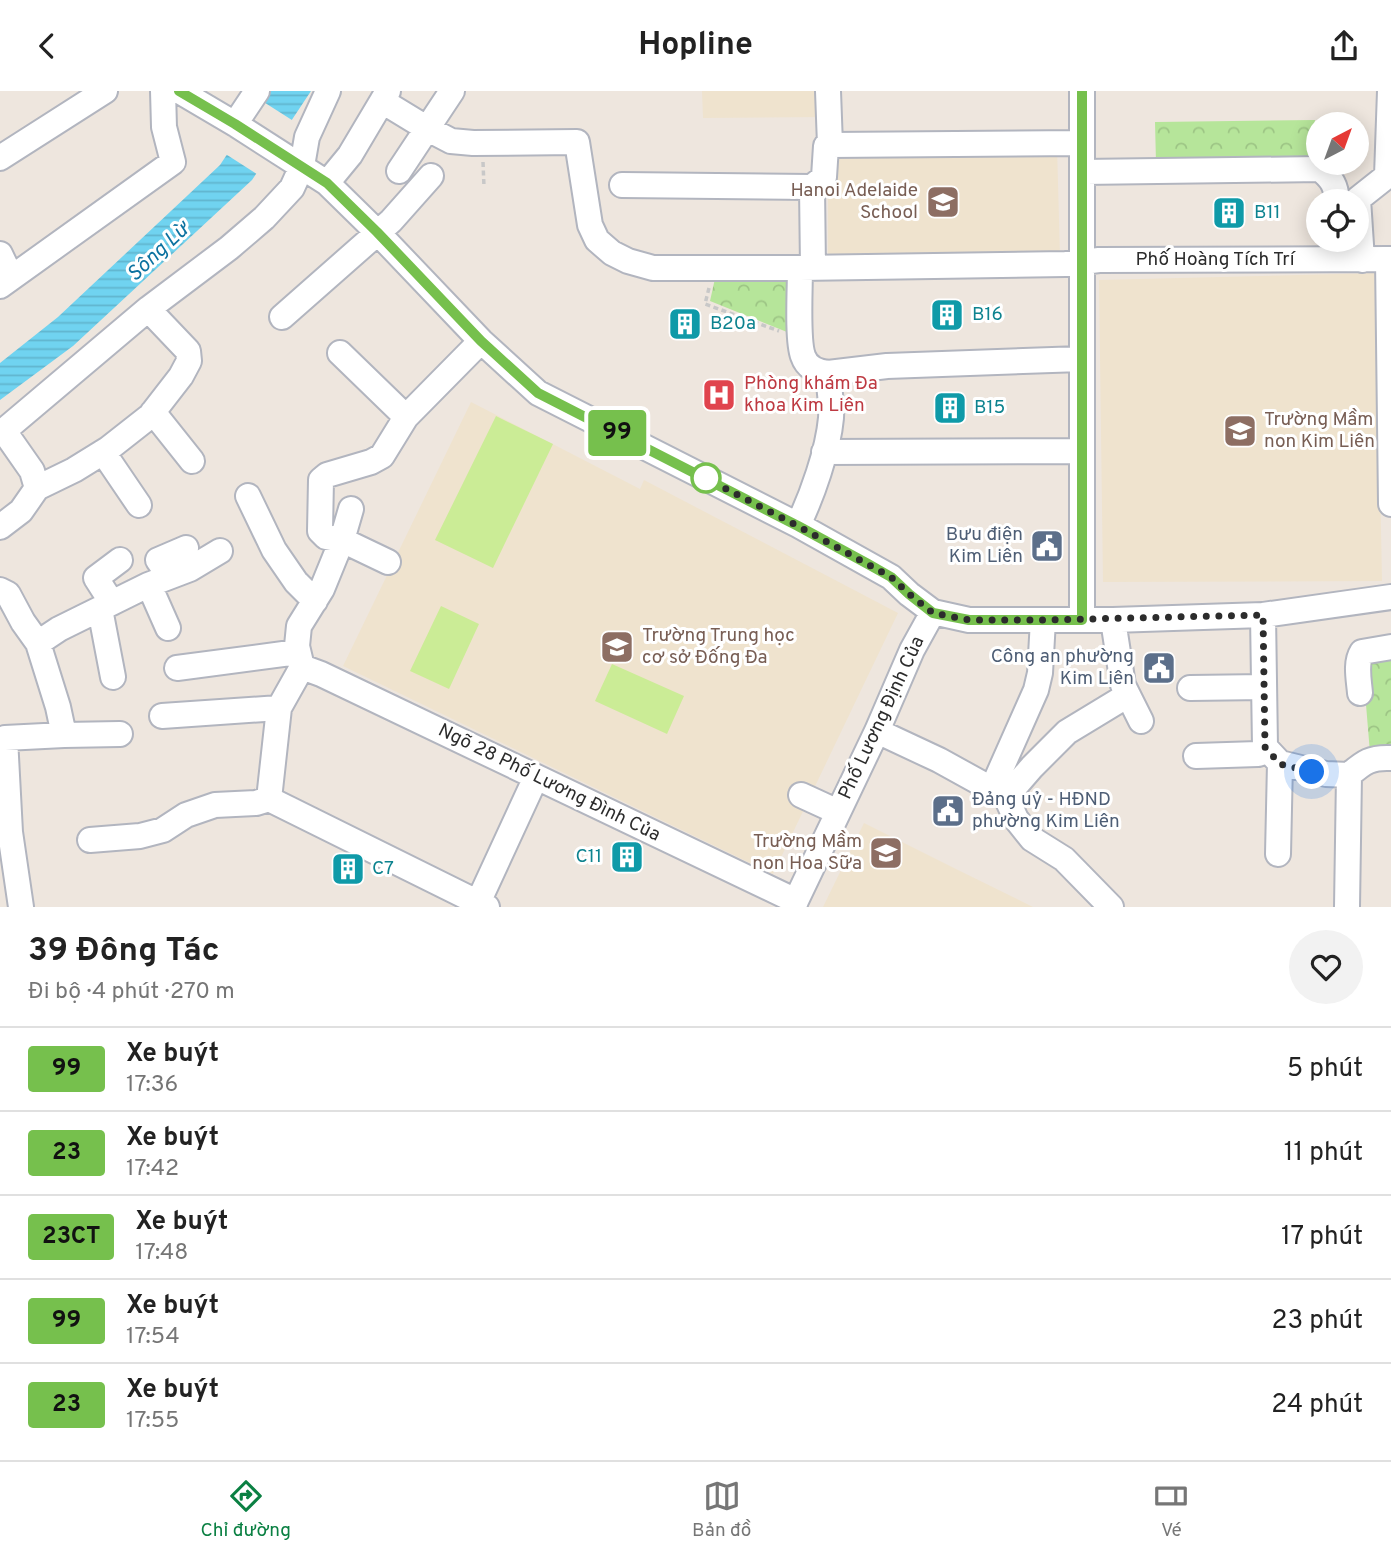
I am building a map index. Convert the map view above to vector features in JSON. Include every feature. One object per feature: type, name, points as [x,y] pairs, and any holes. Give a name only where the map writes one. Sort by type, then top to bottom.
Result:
[{"type":"street","points":[[0,159],[105,91]]},
{"type":"street","points":[[235,124],[257,91]]},
{"type":"street","points":[[37,488],[32,471],[2,432],[148,309],[264,218],[292,188],[293,161],[328,91]]},
{"type":"street","points":[[399,171],[452,91]]},
{"type":"street","points":[[828,91],[830,145]]},
{"type":"street","points":[[1082,91],[1082,620]]},
{"type":"street","points":[[0,254],[6,282],[173,162],[163,127],[178,92],[235,124],[327,183],[481,341],[538,393],[798,526],[891,577],[933,613]]},
{"type":"street","points":[[327,183],[350,155],[385,96],[428,129]]},
{"type":"street","points":[[1346,253],[1358,199],[1389,176],[1390,99]]},
{"type":"street","name":"Phố Hoàng Tích Trí","points":[[428,129],[451,141],[473,143],[577,142],[590,225],[597,240],[612,253],[653,268],[1053,264],[1346,253],[1390,258]]},
{"type":"street","points":[[1081,359],[887,366],[828,373],[816,372],[803,358],[800,338],[818,182],[826,146],[1082,143]]},
{"type":"street","points":[[1082,172],[1320,169],[1336,189]]},
{"type":"street","points":[[282,317],[391,221],[432,176]]},
{"type":"street","points":[[622,185],[818,182]]},
{"type":"street","points":[[1390,258],[1391,504]]},
{"type":"street","points":[[0,527],[21,511],[37,488],[103,452],[150,417],[181,376],[189,361],[188,351],[148,309]]},
{"type":"street","points":[[388,562],[342,540],[326,537],[320,531],[321,480],[327,475],[372,462],[382,456],[406,418],[481,341]]},
{"type":"street","points":[[340,353],[406,418]]},
{"type":"street","points":[[798,526],[824,452],[831,417],[828,373]]},
{"type":"street","points":[[153,412],[192,461]]},
{"type":"street","points":[[824,452],[1082,451]]},
{"type":"street","points":[[103,452],[139,505]]},
{"type":"street","points":[[248,496],[274,551],[296,582],[314,601]]},
{"type":"street","points":[[269,799],[279,708],[300,659],[297,646],[299,626],[322,589],[342,540],[351,509]]},
{"type":"street","points":[[168,628],[159,581],[159,561],[186,548]]},
{"type":"street","points":[[38,643],[59,629],[190,569],[220,551]]},
{"type":"street","points":[[113,677],[106,606],[96,579],[120,559]]},
{"type":"street","points":[[0,590],[8,594],[38,643],[64,735]]},
{"type":"street","name":"Phố Lương Định Của","points":[[794,904],[877,731],[912,650],[933,613],[969,620],[1113,620],[1263,615],[1391,597]]},
{"type":"street","points":[[1263,615],[1265,747],[1274,757],[1278,854]]},
{"type":"street","points":[[999,793],[1036,689],[1040,673],[1044,620]]},
{"type":"street","points":[[1113,620],[1123,685],[1141,721]]},
{"type":"street","points":[[1360,693],[1359,655],[1362,652],[1391,647]]},
{"type":"street","points":[[177,668],[300,659]]},
{"type":"street","name":"Ngõ 28 Phố Lương Đình Của","points":[[300,659],[321,674],[794,904]]},
{"type":"street","points":[[1190,688],[1264,687]]},
{"type":"street","points":[[999,793],[1067,732],[1129,695]]},
{"type":"street","points":[[162,716],[279,708]]},
{"type":"street","points":[[877,731],[939,760],[999,793],[1032,839],[1065,859],[1111,907]]},
{"type":"street","points":[[21,907],[6,848],[10,832],[2,739],[120,734]]},
{"type":"street","points":[[1196,756],[1258,754],[1326,774],[1349,775],[1375,757],[1391,758]]},
{"type":"street","points":[[1347,907],[1349,775]]},
{"type":"street","points":[[90,840],[140,836],[163,830],[186,815],[215,805],[256,803],[269,799],[481,906],[537,777]]},
{"type":"street","points":[[801,795],[838,812]]},
{"type":"path","points":[[714,268],[705,304],[800,338]]},
{"type":"shaded area","points":[[702,91],[824,91],[825,117],[703,118]]},
{"type":"shaded area","name":"Hanoi Adelaide School","points":[[1057,146],[1060,257],[828,263],[828,148]]},
{"type":"shaded area","name":"Trường Mầm non Kim Liên","points":[[1376,273],[1382,581],[1103,582],[1099,280]]},
{"type":"shaded area","name":"Trường Trung học cơ sở Đống Đa","points":[[471,402],[640,489],[644,480],[898,613],[773,874],[343,666]]},
{"type":"shaded area","name":"Trường Mầm non Hoa Sữa","points":[[864,823],[958,870],[1033,907],[823,907]]},
{"type":"green space","points":[[1306,120],[1306,161],[1156,163],[1155,122]]},
{"type":"green space","points":[[716,274],[796,274],[792,334],[710,301]]},
{"type":"green space","points":[[496,416],[553,444],[493,568],[435,540]]},
{"type":"green space","points":[[441,606],[479,624],[449,689],[410,671]]},
{"type":"green space","points":[[1391,651],[1391,754],[1370,753],[1362,656]]},
{"type":"green space","points":[[612,664],[684,696],[667,734],[595,701]]},
{"type":"water","name":"Sông Lừ","points":[[269,91],[311,91],[252,180],[73,346],[0,400],[0,363],[58,317],[220,165]]},
{"type":"pier","points":[[259,99],[295,122],[260,176],[224,153]]},
{"type":"bus line","name":"99","points":[[179,91],[327,183],[481,341],[538,393],[868,564],[891,577],[933,613],[969,620],[1082,620],[1082,91]]},
{"type":"place","name":"Hanoi Adelaide School","points":[[943,202]]},
{"type":"place","name":"B11","points":[[1229,213]]},
{"type":"place","name":"B16","points":[[947,315]]},
{"type":"place","name":"B20a","points":[[685,324]]},
{"type":"place","name":"Phòng khám Đa khoa Kim Liên","points":[[719,395]]},
{"type":"place","name":"B15","points":[[950,408]]},
{"type":"place","name":"Trường Mầm non Kim Liên","points":[[1240,431]]},
{"type":"place","name":"Bưu điện Kim Liên","points":[[1047,546]]},
{"type":"place","name":"Trường Trung học cơ sở Đống Đa","points":[[617,647]]},
{"type":"place","name":"Công an phường Kim Liên","points":[[1159,668]]},
{"type":"place","name":"Đảng uỷ - HĐND phường Kim Liên","points":[[948,811]]},
{"type":"place","name":"Trường Mầm non Hoa Sữa","points":[[886,853]]},
{"type":"place","name":"C11","points":[[627,857]]},
{"type":"place","name":"C7","points":[[348,869]]},
{"type":"route","points":[[706,478],[699,475],[891,577],[933,613],[969,620],[1113,620],[1263,615],[1265,747],[1280,764],[1312,772]]}]
